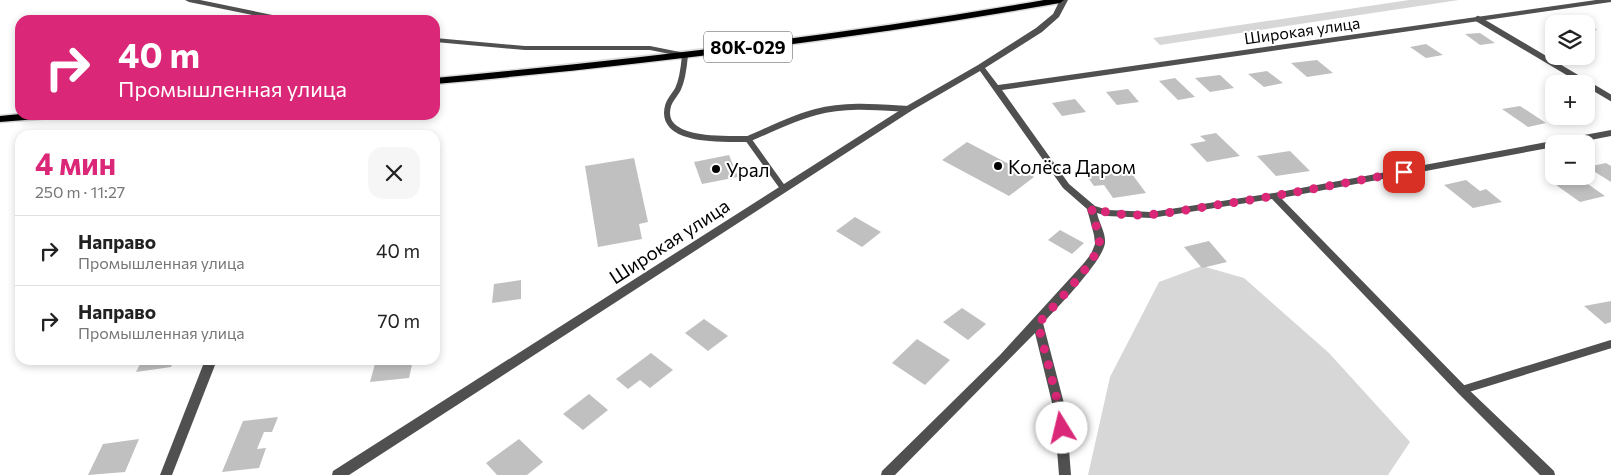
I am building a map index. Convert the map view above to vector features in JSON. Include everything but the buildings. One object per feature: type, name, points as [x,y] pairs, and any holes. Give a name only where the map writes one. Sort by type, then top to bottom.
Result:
[{"type":"main road","name":"80К-029","points":[[440,80],[685,55],[954,19],[1060,0]]},
{"type":"main road","points":[[0,119],[15,118]]},
{"type":"street","points":[[188,0],[262,15]]},
{"type":"street","name":"Широкая улица","points":[[338,475],[783,188],[908,109],[982,67],[1039,30],[1056,15],[1064,0]]},
{"type":"street","name":"Широкая улица","points":[[998,88],[1611,0]]},
{"type":"street","points":[[440,40],[525,48],[650,48],[685,55]]},
{"type":"street","points":[[982,67],[1066,186],[1092,208],[1107,213],[1151,215],[1274,196],[1545,146]]},
{"type":"street","points":[[1595,136],[1611,133]]},
{"type":"street","points":[[1274,196],[1462,390],[1549,475]]},
{"type":"street","points":[[886,475],[1038,324],[1094,257],[1100,244],[1098,231],[1092,216],[1092,208]]},
{"type":"street","points":[[1038,324],[1060,411],[1065,475]]},
{"type":"street","points":[[166,475],[209,365]]},
{"type":"lane","points":[[1478,19],[1611,98]]},
{"type":"lane","points":[[685,55],[683,77],[668,106],[667,115],[671,125],[680,133],[700,138],[748,139],[826,109],[874,106],[908,109]]},
{"type":"lane","points":[[748,139],[783,188]]},
{"type":"lane","points":[[1462,390],[1611,344]]},
{"type":"shaded area","points":[[1409,0],[1459,0],[1160,45],[1153,38]]},
{"type":"shaded area","points":[[1202,266],[1244,278],[1329,353],[1410,442],[1388,475],[1088,475],[1110,377],[1159,282]]},
{"type":"place","name":"Колёса Даром","points":[[998,166]]},
{"type":"place","name":"Урал","points":[[716,169]]},
{"type":"route","points":[[1062,428],[1060,411],[1038,324],[1094,257],[1100,244],[1098,231],[1092,216],[1092,208],[1107,213],[1151,215],[1274,196],[1404,172]]}]
